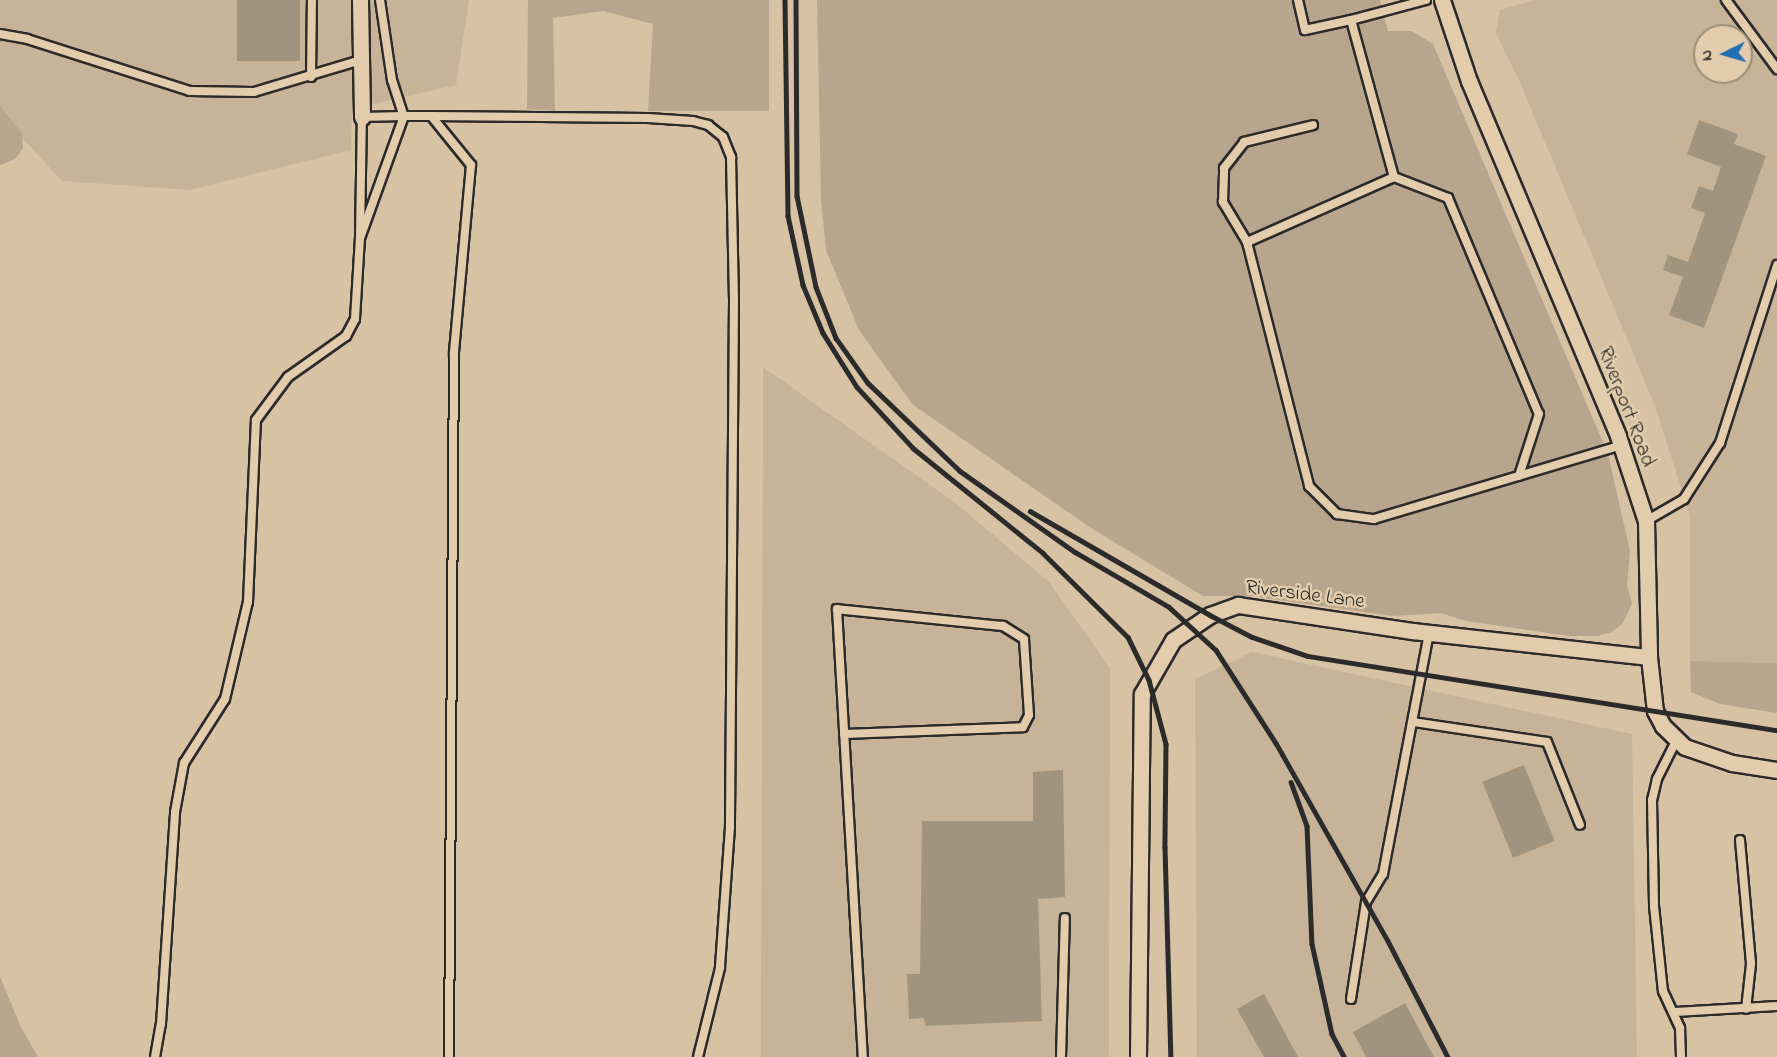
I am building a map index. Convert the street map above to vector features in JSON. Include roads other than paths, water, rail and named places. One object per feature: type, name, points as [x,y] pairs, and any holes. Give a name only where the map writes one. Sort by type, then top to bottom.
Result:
[{"type":"street","points":[[360,0],[362,117]]},
{"type":"street","name":"Riverport Road","points":[[1442,0],[1469,81],[1622,445],[1646,521],[1648,657],[1655,711],[1677,740],[1686,747],[1732,763],[1777,770]]},
{"type":"street","name":"Riverside Lane","points":[[1138,1057],[1142,694],[1173,640],[1210,615],[1238,605],[1429,633],[1648,657]]},
{"type":"lane","points":[[311,77],[312,0]]},
{"type":"lane","points":[[360,238],[404,116],[392,80],[380,0]]},
{"type":"lane","points":[[1298,0],[1305,30],[1426,0]]},
{"type":"lane","points":[[1726,0],[1777,69]]},
{"type":"lane","points":[[1351,20],[1394,177]]},
{"type":"lane","points":[[0,33],[27,39],[190,91],[254,92],[311,77],[361,60]]},
{"type":"lane","points":[[155,1057],[161,1024],[175,812],[184,763],[225,699],[248,602],[255,420],[288,377],[346,336],[355,319],[360,238],[362,117],[404,116],[693,121],[708,125],[723,137],[731,157],[734,301],[730,827],[720,968],[698,1057]]},
{"type":"lane","points":[[432,117],[471,165],[454,352],[449,1057]]},
{"type":"lane","points":[[1312,125],[1244,142],[1224,168],[1223,202],[1247,242],[1309,486],[1337,514],[1374,519],[1622,445]]},
{"type":"lane","points":[[1247,242],[1394,177],[1448,198],[1539,414],[1519,476]]},
{"type":"lane","points":[[1646,521],[1683,499],[1720,443],[1777,265]]},
{"type":"lane","points":[[844,734],[1023,727],[1029,715],[1024,639],[1003,626],[837,609],[844,734],[863,1057]]},
{"type":"lane","points":[[1351,999],[1366,902],[1383,874],[1429,633]]},
{"type":"lane","points":[[1413,722],[1547,741],[1580,825]]},
{"type":"lane","points":[[1677,740],[1657,779],[1652,801],[1654,906],[1663,991],[1675,1012],[1680,1028],[1681,1057]]},
{"type":"lane","points":[[1740,840],[1751,964],[1746,1009]]},
{"type":"lane","points":[[1061,1057],[1065,918]]},
{"type":"lane","points":[[1675,1012],[1777,1006]]},
{"type":"railway","points":[[785,0],[788,216],[803,285],[823,333],[857,387],[913,448],[1043,553],[1128,637],[1149,680],[1166,744],[1165,847],[1171,1057]]},
{"type":"railway","points":[[796,0],[797,196],[816,287],[836,338],[868,383],[960,471],[1075,552],[1169,607],[1216,650],[1276,743],[1388,941],[1448,1057]]},
{"type":"railway","points":[[1030,511],[1252,637],[1308,656],[1777,730]]},
{"type":"railway","points":[[1291,782],[1307,826],[1312,944],[1332,1034],[1344,1057]]}]
